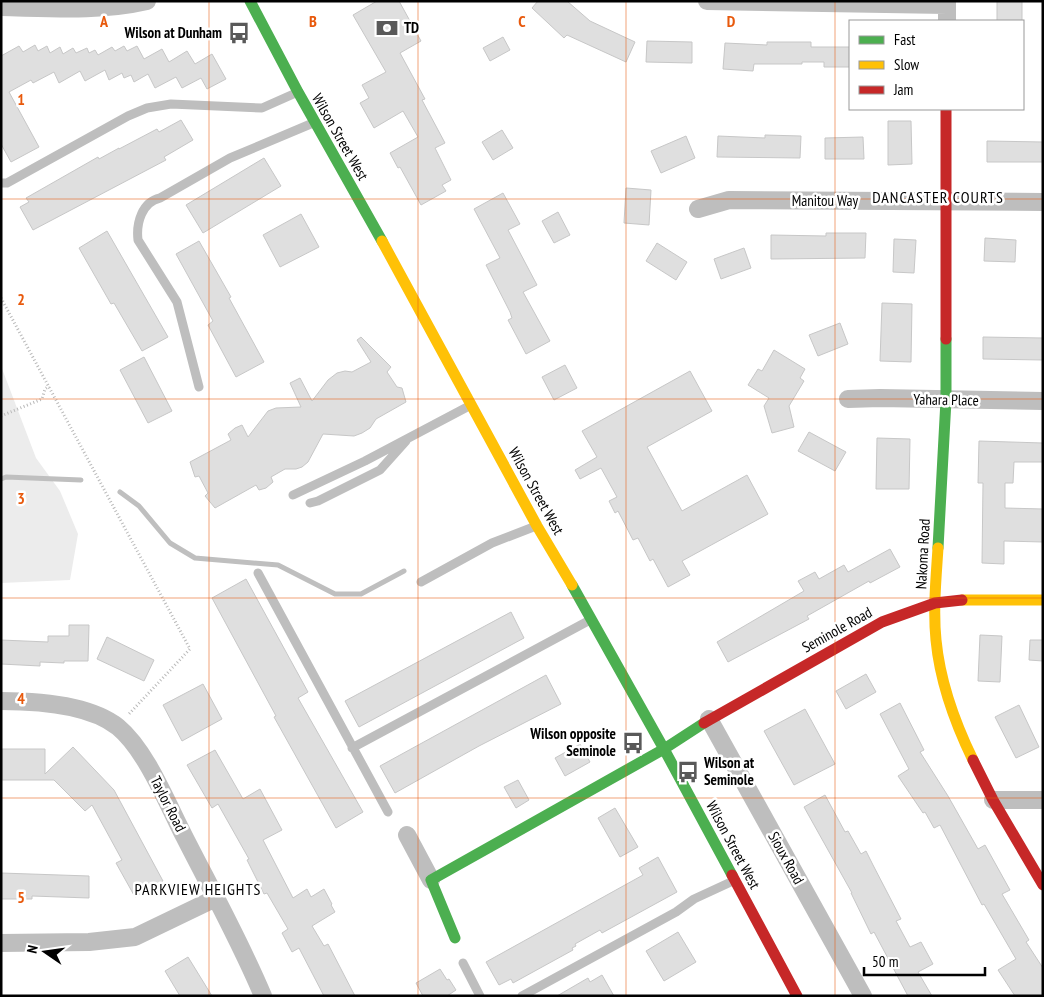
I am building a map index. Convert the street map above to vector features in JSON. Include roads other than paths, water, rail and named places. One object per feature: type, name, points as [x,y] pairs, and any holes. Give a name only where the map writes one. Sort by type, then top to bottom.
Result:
[{"type":"street","points":[[1,7],[124,6],[147,1]]},
{"type":"street","name":"Wilson Street West","points":[[250,1],[298,92],[472,404],[537,526],[556,556],[664,749],[797,996]]},
{"type":"street","points":[[707,1],[947,9]]},
{"type":"street","name":"Nakoma Road","points":[[946,110],[946,400],[935,603],[936,640],[943,682],[960,733],[993,800],[1043,885]]},
{"type":"street","name":"Manitou Way","points":[[698,209],[729,200],[1043,202]]},
{"type":"street","name":"Yahara Place","points":[[848,400],[880,398],[1043,401]]},
{"type":"street","name":"Seminole Road","points":[[431,880],[664,749],[709,719],[882,622],[935,603],[970,599],[1043,600]]},
{"type":"street","name":"Taylor Road","points":[[1,700],[56,704],[92,714],[118,727],[143,756],[216,898],[263,996]]},
{"type":"street","name":"Sioux Road","points":[[709,719],[863,996]]},
{"type":"street","points":[[993,800],[1043,800]]},
{"type":"street","points":[[407,835],[431,880],[456,938]]},
{"type":"street","points":[[1,943],[89,942],[135,937],[216,898]]},
{"type":"lane","points":[[1,183],[7,183],[128,116],[147,108],[171,104],[262,108],[298,92]]},
{"type":"lane","points":[[199,387],[177,302],[138,240],[137,232],[142,211],[155,200],[230,158],[316,122]]},
{"type":"lane","points":[[292,495],[472,404]]},
{"type":"lane","points":[[310,503],[318,501],[380,470],[409,437]]},
{"type":"lane","points":[[421,582],[492,543],[537,526]]},
{"type":"lane","points":[[258,573],[388,812]]},
{"type":"lane","points":[[352,748],[590,619]]},
{"type":"lane","points":[[522,996],[676,912],[694,899],[735,880]]},
{"type":"lane","points":[[463,963],[480,996]]},
{"type":"waterway","points":[[1,479],[6,477],[81,480]]},
{"type":"waterway","points":[[120,492],[139,506],[170,543],[195,558],[278,565],[335,594],[361,594],[404,571]]},
{"type":"place","name":"TD","points":[[387,28]]},
{"type":"place","name":"Wilson at Dunham","points":[[239,33]]},
{"type":"place","name":"Wilson opposite Seminole","points":[[633,743]]},
{"type":"place","name":"Wilson at Seminole","points":[[688,772]]},
{"type":"district","name":"DANCASTER COURTS","points":[[938,197]]},
{"type":"district","name":"PARKVIEW HEIGHTS","points":[[198,889]]}]
